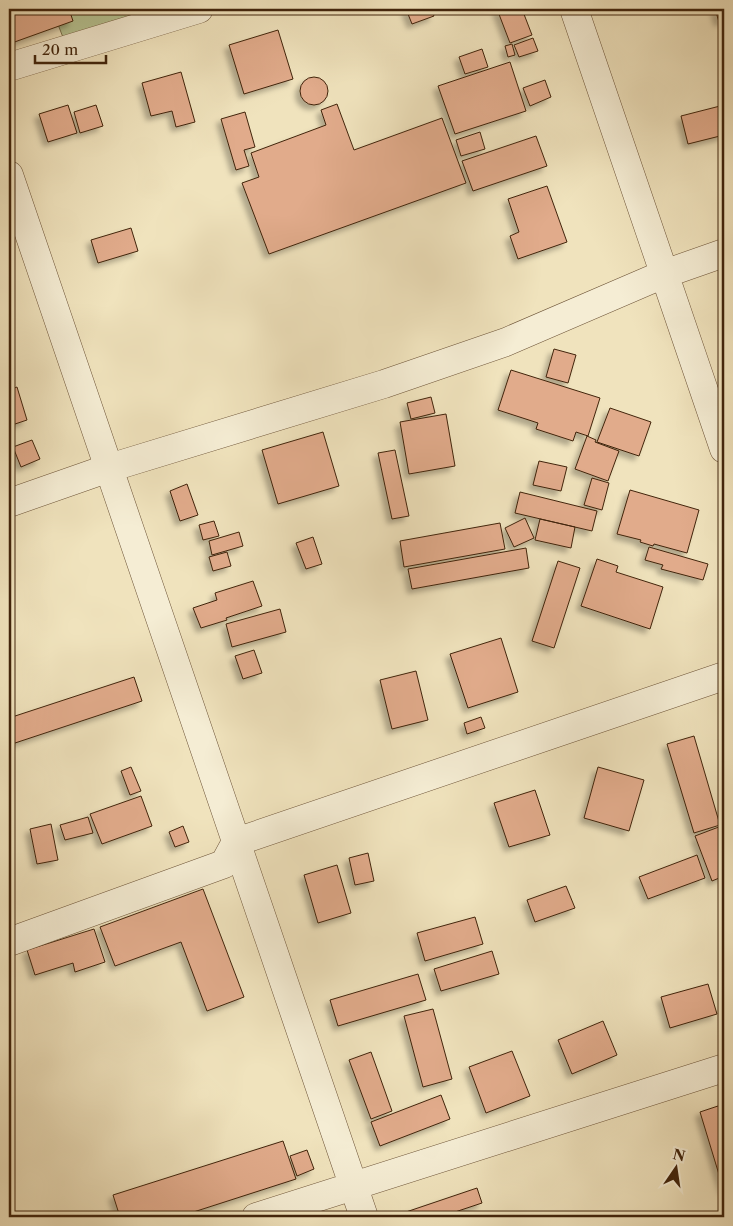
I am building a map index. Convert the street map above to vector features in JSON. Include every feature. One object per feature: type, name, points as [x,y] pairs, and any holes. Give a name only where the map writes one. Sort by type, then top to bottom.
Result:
[{"type":"street","points":[[9,67],[199,9]]},
{"type":"street","points":[[574,9],[724,449]]},
{"type":"street","points":[[9,175],[364,1217]]},
{"type":"street","points":[[9,503],[109,468],[384,384],[506,342],[664,274],[724,253]]},
{"type":"street","points":[[9,942],[224,864],[236,842],[724,676]]},
{"type":"street","points":[[256,1217],[724,1068]]},
{"type":"green space","points":[[52,9],[212,9],[71,58]]},
{"type":"building","points":[[9,9],[69,9],[73,21],[9,44]]},
{"type":"building","points":[[406,9],[431,9],[434,16],[412,24]]},
{"type":"building","points":[[497,9],[522,9],[532,35],[510,43]]},
{"type":"building","points":[[715,9],[724,9],[724,20],[719,22]]},
{"type":"building","points":[[278,30],[293,79],[244,94],[229,45]]},
{"type":"building","points":[[533,38],[538,51],[519,57],[514,45]]},
{"type":"building","points":[[512,44],[515,55],[508,57],[505,46]]},
{"type":"building","points":[[482,49],[488,67],[465,74],[459,57]]},
{"type":"building","points":[[510,62],[526,111],[455,134],[438,86]]},
{"type":"building","points":[[181,72],[195,122],[176,127],[172,111],[151,116],[142,83]]},
{"type":"building","points":[[314,77],[324,81],[328,91],[324,101],[314,105],[304,101],[300,91],[304,81]]},
{"type":"building","points":[[545,80],[551,97],[530,106],[523,88]]},
{"type":"building","points":[[337,104],[354,150],[442,118],[466,183],[269,254],[242,183],[259,177],[251,153],[326,125],[321,110]]},
{"type":"building","points":[[68,105],[77,133],[48,142],[39,114]]},
{"type":"building","points":[[96,105],[103,126],[80,133],[74,112]]},
{"type":"building","points":[[724,105],[724,135],[688,144],[681,116]]},
{"type":"building","points":[[245,112],[255,147],[244,150],[249,166],[236,170],[221,119]]},
{"type":"building","points":[[480,132],[485,149],[461,156],[456,140]]},
{"type":"building","points":[[536,136],[547,166],[473,191],[462,161]]},
{"type":"building","points":[[547,186],[567,242],[518,259],[510,236],[519,232],[508,199]]},
{"type":"building","points":[[131,228],[138,251],[98,263],[91,240]]},
{"type":"building","points":[[554,349],[576,355],[568,383],[546,377]]},
{"type":"building","points":[[511,370],[600,398],[588,436],[576,432],[573,441],[536,429],[538,423],[498,410]]},
{"type":"building","points":[[17,387],[27,420],[9,426],[9,390]]},
{"type":"building","points":[[431,397],[435,413],[411,419],[407,403]]},
{"type":"building","points":[[610,408],[651,422],[639,456],[597,442]]},
{"type":"building","points":[[446,414],[455,466],[409,474],[400,422]]},
{"type":"building","points":[[323,432],[339,486],[278,504],[262,450]]},
{"type":"building","points":[[587,436],[596,440],[595,442],[619,451],[608,481],[575,469]]},
{"type":"building","points":[[32,440],[40,459],[21,467],[13,447]]},
{"type":"building","points":[[395,450],[409,516],[392,519],[378,453]]},
{"type":"building","points":[[539,461],[567,467],[561,491],[533,485]]},
{"type":"building","points":[[592,478],[609,483],[602,510],[584,505]]},
{"type":"building","points":[[187,484],[198,515],[180,521],[170,491]]},
{"type":"building","points":[[630,490],[699,510],[687,553],[654,544],[653,546],[640,542],[641,540],[617,534]]},
{"type":"building","points":[[520,492],[597,511],[592,531],[515,513]]},
{"type":"building","points":[[525,518],[534,538],[514,547],[505,528]]},
{"type":"building","points":[[540,519],[575,527],[571,548],[535,540]]},
{"type":"building","points":[[214,521],[219,536],[203,540],[199,525]]},
{"type":"building","points":[[500,523],[505,549],[404,567],[400,541]]},
{"type":"building","points":[[239,532],[243,546],[212,555],[209,541]]},
{"type":"building","points":[[313,537],[322,564],[306,569],[296,543]]},
{"type":"building","points":[[649,547],[708,564],[703,580],[661,569],[663,565],[645,560]]},
{"type":"building","points":[[526,548],[529,568],[412,589],[408,569]]},
{"type":"building","points":[[227,552],[231,566],[213,571],[209,557]]},
{"type":"building","points":[[597,559],[618,566],[616,572],[663,587],[650,629],[581,606]]},
{"type":"building","points":[[558,561],[580,568],[554,648],[532,641]]},
{"type":"building","points":[[253,581],[262,606],[201,628],[193,608],[217,600],[215,593]]},
{"type":"building","points":[[280,609],[286,632],[232,647],[226,624]]},
{"type":"building","points":[[501,638],[518,692],[468,708],[450,654]]},
{"type":"building","points":[[254,650],[262,673],[243,679],[235,656]]},
{"type":"building","points":[[416,671],[428,720],[392,729],[380,680]]},
{"type":"building","points":[[134,677],[142,701],[9,745],[9,718]]},
{"type":"building","points":[[481,717],[485,728],[467,734],[464,723]]},
{"type":"building","points":[[694,736],[720,825],[694,833],[667,744]]},
{"type":"building","points":[[131,767],[141,791],[130,795],[121,771]]},
{"type":"building","points":[[598,767],[644,780],[629,831],[584,818]]},
{"type":"building","points":[[535,790],[550,835],[509,847],[494,803]]},
{"type":"building","points":[[141,796],[152,826],[102,844],[90,814]]},
{"type":"building","points":[[88,817],[93,833],[65,840],[60,825]]},
{"type":"building","points":[[51,824],[58,860],[37,864],[30,829]]},
{"type":"building","points":[[724,825],[724,876],[712,881],[695,836]]},
{"type":"building","points":[[183,826],[189,842],[175,847],[169,832]]},
{"type":"building","points":[[368,853],[374,881],[355,885],[349,858]]},
{"type":"building","points":[[697,855],[705,878],[648,899],[639,877]]},
{"type":"building","points":[[337,865],[351,913],[318,923],[304,875]]},
{"type":"building","points":[[566,886],[575,908],[535,922],[527,900]]},
{"type":"building","points":[[203,889],[244,997],[207,1011],[181,942],[115,966],[100,927]]},
{"type":"building","points":[[475,917],[483,944],[425,961],[417,933]]},
{"type":"building","points":[[94,929],[105,962],[75,972],[73,963],[35,975],[27,950]]},
{"type":"building","points":[[492,951],[499,974],[441,991],[434,969]]},
{"type":"building","points":[[418,974],[426,1000],[338,1026],[330,1000]]},
{"type":"building","points":[[708,984],[717,1014],[670,1028],[661,997]]},
{"type":"building","points":[[433,1009],[452,1079],[423,1087],[404,1016]]},
{"type":"building","points":[[603,1021],[617,1055],[572,1074],[558,1040]]},
{"type":"building","points":[[512,1051],[530,1096],[486,1113],[469,1067]]},
{"type":"building","points":[[371,1052],[392,1111],[371,1119],[349,1060]]},
{"type":"building","points":[[441,1095],[450,1119],[380,1146],[371,1122]]},
{"type":"building","points":[[724,1104],[724,1191],[700,1112]]},
{"type":"building","points":[[283,1141],[296,1179],[178,1217],[120,1217],[113,1195]]},
{"type":"building","points":[[307,1150],[314,1169],[297,1176],[290,1156]]},
{"type":"building","points":[[477,1188],[482,1203],[444,1217],[404,1217],[403,1213]]}]
